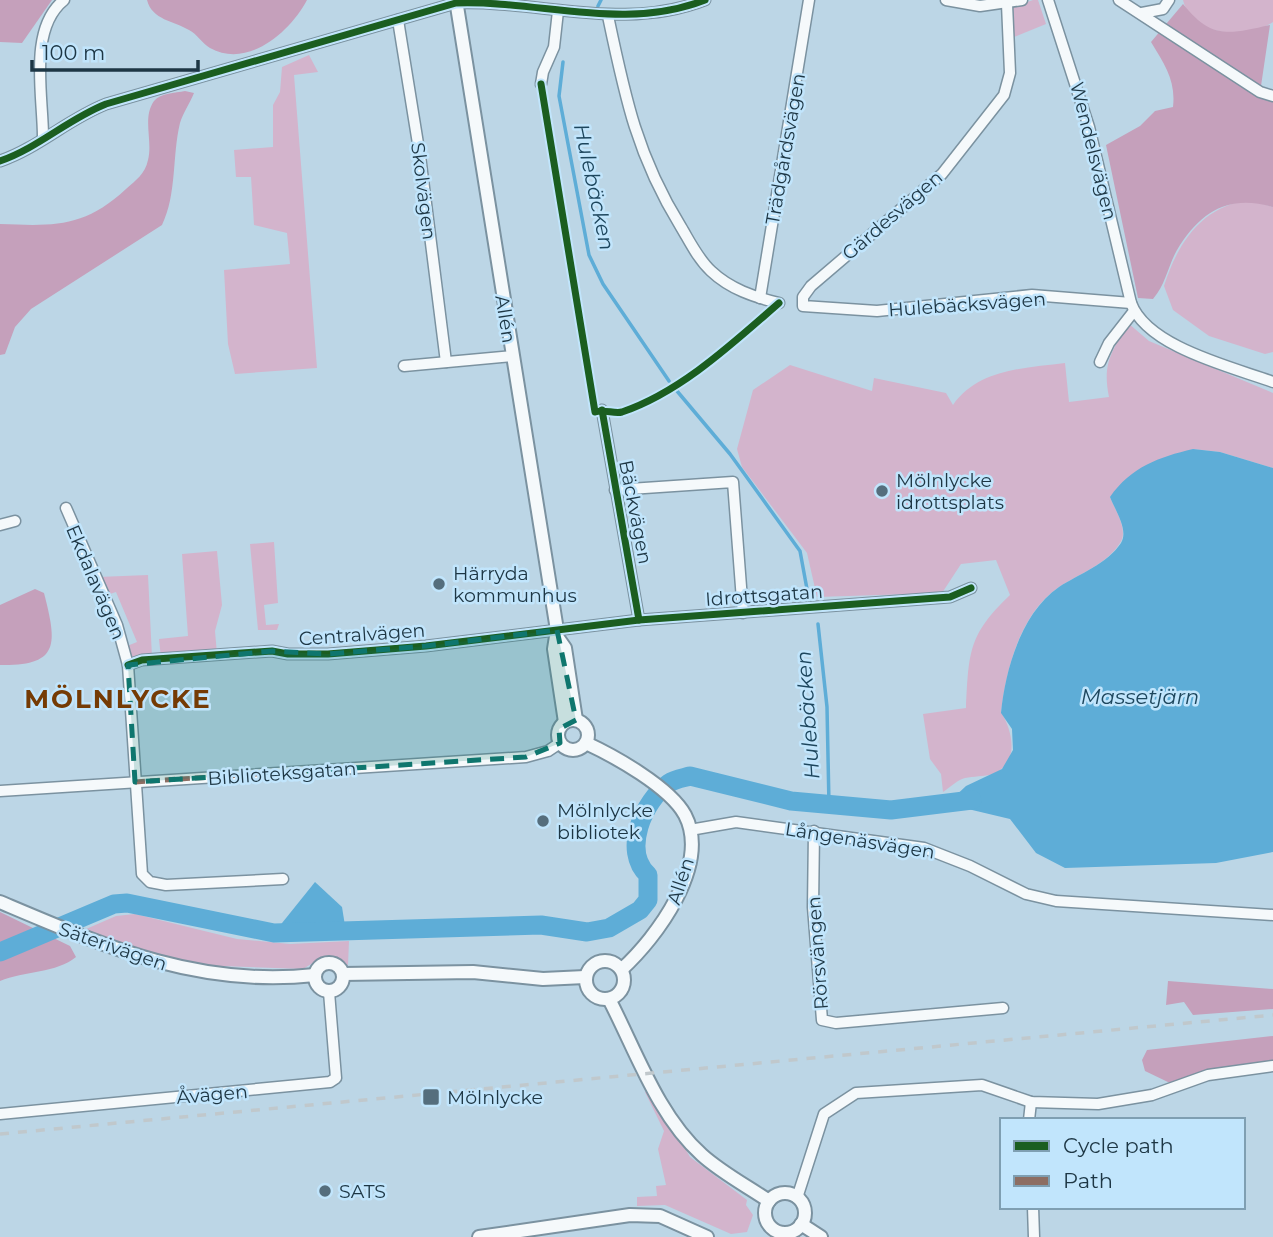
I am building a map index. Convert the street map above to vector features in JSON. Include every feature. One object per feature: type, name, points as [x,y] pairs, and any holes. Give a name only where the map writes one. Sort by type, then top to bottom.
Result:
[{"type":"street","points":[[43,137],[42,42],[46,22],[54,8],[64,0]]},
{"type":"street","points":[[0,161],[19,154],[86,112],[140,93],[456,2],[608,16],[666,10],[705,0]]},
{"type":"street","name":"Trädgårdsvägen","points":[[760,298],[809,0]]},
{"type":"street","points":[[946,0],[980,6],[1022,0]]},
{"type":"street","name":"Wendelsvägen","points":[[1048,0],[1089,127],[1133,307]]},
{"type":"street","points":[[1119,0],[1260,92],[1273,96]]},
{"type":"street","points":[[1142,13],[1163,9],[1169,0]]},
{"type":"street","name":"Allén","points":[[456,2],[557,634],[565,648],[570,721]]},
{"type":"street","name":"Gärdesvägen","points":[[803,306],[803,297],[811,286],[942,174],[1004,95],[1010,73],[1007,4]]},
{"type":"street","points":[[541,83],[554,47],[558,11]]},
{"type":"street","points":[[608,16],[627,106],[649,172],[700,258],[711,272],[742,291],[779,303]]},
{"type":"street","name":"Skolvägen","points":[[398,20],[422,169],[446,362]]},
{"type":"street","name":"Hulebäcksvägen","points":[[803,306],[877,311],[1032,295],[1133,307]]},
{"type":"street","points":[[1100,362],[1133,307],[1161,337],[1273,383]]},
{"type":"street","points":[[404,366],[512,356]]},
{"type":"street","name":"Bäckvägen","points":[[602,410],[639,620]]},
{"type":"street","points":[[615,490],[733,482],[743,613]]},
{"type":"street","name":"Ekdalavägen","points":[[66,508],[117,625],[128,665],[140,869],[150,882],[166,885],[283,879]]},
{"type":"street","points":[[0,525],[15,521]]},
{"type":"street","name":"Idrottsgatan","points":[[557,634],[639,620],[946,597],[971,588]]},
{"type":"street","name":"Centralvägen","points":[[128,665],[142,660],[272,650],[288,654],[328,654],[557,634]]},
{"type":"street","points":[[570,721],[587,729],[586,744],[573,750],[560,743],[558,732],[570,721]]},
{"type":"street","name":"Biblioteksgatan","points":[[0,791],[526,757],[548,751],[560,743]]},
{"type":"street","name":"Allén","points":[[586,744],[645,778],[684,814],[690,830],[687,869],[668,915],[649,944],[622,969]]},
{"type":"street","name":"Långenäsvägen","points":[[690,830],[736,822],[814,831],[931,850],[970,866],[1008,887],[1040,898],[1273,915]]},
{"type":"street","name":"Rörsvängen","points":[[814,831],[813,907],[822,1020],[836,1023],[1003,1008]]},
{"type":"street","name":"Säterivägen","points":[[0,902],[88,940],[138,958],[184,969],[229,975],[315,975]]},
{"type":"street","points":[[609,999],[623,987],[622,969],[609,960],[601,960],[588,969],[586,977],[590,993],[609,999],[664,1107],[700,1154],[769,1201]]},
{"type":"street","points":[[329,963],[340,967],[343,974],[341,985],[329,992],[318,987],[315,975],[321,965],[329,963]]},
{"type":"street","points":[[343,974],[473,972],[543,979],[586,977]]},
{"type":"street","name":"Åvägen","points":[[0,1114],[330,1082],[336,1078],[329,992]]},
{"type":"street","points":[[797,1198],[824,1114],[856,1093],[982,1084],[1031,1102],[1076,1105],[1123,1101],[1152,1095],[1208,1074],[1273,1066]]},
{"type":"street","points":[[1030,1118],[1031,1102]]},
{"type":"street","points":[[783,1193],[797,1198],[804,1210],[801,1224],[788,1233],[769,1233],[765,1216],[769,1201],[783,1193]]},
{"type":"street","points":[[1032,1209],[1034,1237]]},
{"type":"street","points":[[479,1237],[652,1214],[707,1237]]},
{"type":"street","points":[[801,1224],[821,1237]]},
{"type":"highlighted area","points":[[557,630],[576,720],[559,729],[560,743],[526,757],[135,782],[128,665],[272,651],[328,654],[426,646]]},
{"type":"shaded area","points":[[0,0],[52,0],[22,43],[0,42]]},
{"type":"shaded area","points":[[147,0],[307,0],[279,35],[266,44],[239,54],[210,48],[192,32],[159,16]]},
{"type":"shaded area","points":[[1038,0],[1046,24],[1014,37],[1013,7]]},
{"type":"shaded area","points":[[1183,0],[1273,0],[1273,22],[1249,31],[1221,32],[1197,22],[1188,12]]},
{"type":"shaded area","points":[[1183,4],[1193,16],[1212,29],[1232,32],[1270,25],[1261,86],[1273,98],[1273,207],[1231,204],[1209,214],[1180,245],[1153,299],[1138,298],[1106,145],[1140,126],[1155,111],[1173,107],[1171,81],[1151,42]]},
{"type":"shaded area","points":[[309,55],[318,72],[294,75],[317,368],[235,374],[228,344],[224,270],[290,264],[287,233],[254,225],[251,177],[236,177],[234,150],[273,147],[273,105],[280,92],[282,67]]},
{"type":"shaded area","points":[[185,91],[194,93],[180,123],[170,201],[162,225],[31,309],[15,327],[5,354],[0,355],[0,224],[68,222],[82,218],[111,202],[137,180],[147,165],[148,122],[154,101],[164,95]]},
{"type":"shaded area","points":[[1250,200],[1273,207],[1273,352],[1265,354],[1209,336],[1173,310],[1164,286],[1185,241],[1205,218],[1233,204]]},
{"type":"shaded area","points":[[1128,323],[1149,341],[1273,393],[1273,468],[1220,452],[1193,449],[1110,497],[1122,526],[1120,543],[1100,563],[1059,587],[1046,598],[1034,612],[1017,643],[1001,712],[1009,730],[1012,748],[1006,765],[989,775],[962,779],[943,792],[941,774],[930,759],[923,714],[966,708],[973,646],[986,622],[1010,595],[996,560],[961,564],[942,593],[817,597],[807,553],[742,467],[737,449],[753,390],[790,365],[872,391],[874,378],[946,393],[953,405],[963,393],[989,377],[1019,369],[1065,363],[1069,402],[1109,397],[1107,375],[1110,358]]},
{"type":"shaded area","points":[[274,542],[278,603],[264,605],[266,625],[279,624],[277,630],[258,630],[250,544]]},
{"type":"shaded area","points":[[217,551],[222,605],[215,631],[217,654],[161,658],[159,639],[188,636],[182,554]]},
{"type":"shaded area","points":[[148,575],[152,657],[133,658],[127,646],[137,642],[116,592],[107,595],[98,577]]},
{"type":"shaded area","points":[[35,589],[44,593],[51,626],[49,648],[44,656],[34,661],[0,665],[0,605]]},
{"type":"shaded area","points":[[0,912],[70,946],[76,957],[50,969],[0,981]]},
{"type":"shaded area","points":[[135,914],[237,939],[290,944],[349,941],[348,965],[333,957],[321,958],[303,969],[192,965],[137,952],[88,933],[86,929],[116,916]]},
{"type":"shaded area","points":[[1168,981],[1273,989],[1273,1009],[1193,1015],[1184,1002],[1166,1005]]},
{"type":"shaded area","points":[[1273,1036],[1273,1060],[1218,1068],[1170,1083],[1145,1071],[1142,1060],[1147,1050]]},
{"type":"shaded area","points":[[651,1090],[690,1157],[747,1200],[746,1205],[753,1215],[747,1232],[731,1234],[665,1205],[637,1206],[637,1197],[657,1196],[656,1186],[666,1185],[658,1149],[664,1131],[645,1092]]},
{"type":"water","name":"Massetjärn","points":[[1193,449],[1220,452],[1273,468],[1273,852],[1216,863],[1065,868],[1036,853],[1010,819],[947,804],[966,786],[1002,769],[1013,750],[1012,729],[1001,713],[1006,679],[1017,644],[1034,612],[1046,598],[1059,587],[1101,563],[1121,543],[1122,526],[1110,497],[1127,478],[1147,465]]},
{"type":"water","points":[[315,882],[342,907],[346,932],[274,933]]},
{"type":"waterway","name":"Hulebäcken","points":[[598,6],[601,0]]},
{"type":"waterway","name":"Hulebäcken","points":[[563,62],[559,96],[589,255],[603,284],[669,381]]},
{"type":"waterway","name":"Hulebäcken","points":[[677,391],[730,454],[800,551],[809,600]]},
{"type":"waterway","name":"Hulebäcken","points":[[818,624],[827,707],[829,805]]},
{"type":"waterway","points":[[0,952],[114,904],[127,903],[274,933],[541,925],[587,932],[609,928],[640,910],[648,900],[648,875],[640,865],[637,853],[639,827],[651,802],[669,783],[676,780],[690,776],[791,801],[891,810],[972,800]]},
{"type":"railway","points":[[0,1134],[1273,1015]]},
{"type":"marked path","points":[[135,782],[332,769]]},
{"type":"cycle path","points":[[0,161],[27,149],[106,104],[456,3],[643,14],[705,0]]},
{"type":"cycle path","points":[[541,84],[595,412],[622,412],[665,392],[705,365],[779,303]]},
{"type":"cycle path","points":[[602,410],[639,620]]},
{"type":"cycle path","points":[[128,665],[142,660],[272,651],[288,654],[328,654],[426,646],[639,620],[950,597],[971,588]]},
{"type":"place","name":"Mölnlycke idrottsplats","points":[[882,491]]},
{"type":"place","name":"Härryda kommunhus","points":[[439,584]]},
{"type":"place","name":"Mölnlycke bibliotek","points":[[543,821]]},
{"type":"place","name":"Mölnlycke","points":[[431,1097]]},
{"type":"place","name":"SATS","points":[[325,1191]]},
{"type":"district","name":"MÖLNLYCKE","points":[[118,699]]}]
